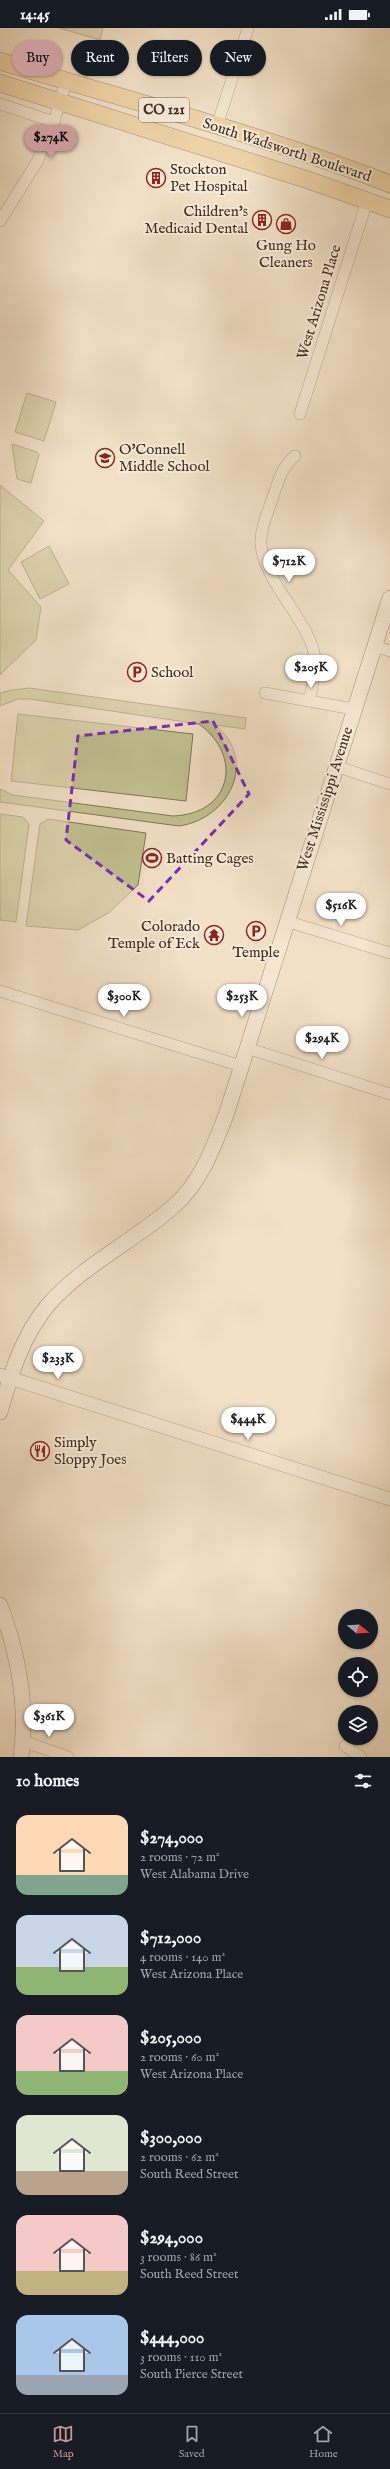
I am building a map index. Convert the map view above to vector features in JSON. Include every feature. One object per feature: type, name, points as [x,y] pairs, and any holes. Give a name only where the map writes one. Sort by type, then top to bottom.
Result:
[{"type":"main road","name":"South Wadsworth Boulevard","points":[[0,61],[217,126],[321,159],[390,184]]},
{"type":"main road","name":"South Wadsworth Boulevard","points":[[0,83],[367,200],[390,209]]},
{"type":"main road","points":[[144,128],[165,126],[208,136],[214,132],[217,126]]},
{"type":"main road","name":"West Mississippi Avenue","points":[[0,1412],[5,1376],[30,1332],[59,1294],[174,1206],[192,1185],[214,1146],[247,1048],[353,709],[390,598]]},
{"type":"main road","points":[[0,1605],[19,1670],[23,1741],[21,1757]]},
{"type":"street","points":[[217,126],[248,28]]},
{"type":"street","points":[[0,221],[37,162],[54,122],[66,81]]},
{"type":"street","points":[[0,104],[54,122]]},
{"type":"street","name":"West Arizona Place","points":[[300,414],[367,200]]},
{"type":"street","points":[[295,456],[287,462],[278,481],[262,530],[261,544],[267,567],[314,651],[315,668],[309,701]]},
{"type":"street","points":[[375,646],[390,651]]},
{"type":"street","points":[[265,693],[353,709]]},
{"type":"street","points":[[335,766],[390,784]]},
{"type":"street","points":[[286,921],[390,953]]},
{"type":"street","points":[[0,991],[241,1066]]},
{"type":"street","points":[[247,1048],[390,1094]]},
{"type":"street","points":[[5,1376],[390,1500]]},
{"type":"street","points":[[23,1741],[68,1757]]},
{"type":"street","points":[[345,1746],[361,1757]]},
{"type":"highlighted area","points":[[213,721],[249,794],[149,901],[66,840],[78,736]]},
{"type":"green space","points":[[59,28],[103,28],[100,40]]},
{"type":"green space","points":[[27,393],[56,402],[44,441],[15,432]]},
{"type":"green space","points":[[12,444],[37,452],[39,455],[31,483],[17,479]]},
{"type":"green space","points":[[0,485],[44,521],[8,570],[41,607],[36,640],[0,675]]},
{"type":"green space","points":[[49,546],[69,584],[40,599],[21,562]]},
{"type":"green space","points":[[29,688],[246,718],[245,729],[215,725],[228,739],[235,755],[236,770],[232,786],[224,800],[212,812],[197,821],[179,826],[0,802],[0,789],[13,795],[173,816],[193,813],[208,805],[219,795],[225,782],[226,767],[222,752],[213,737],[199,724],[30,699],[18,699],[0,706],[0,693]]},
{"type":"green space","points":[[18,714],[193,734],[186,801],[11,781]]},
{"type":"green space","points":[[0,814],[23,817],[29,824],[16,922],[0,920]]},
{"type":"green space","points":[[48,819],[146,833],[138,885],[110,912],[78,930],[26,926],[40,824]]},
{"type":"place","name":"Stockton Pet Hospital","points":[[156,178]]},
{"type":"place","name":"Children's Medicaid Dental","points":[[262,220]]},
{"type":"place","name":"Gung Ho Cleaners","points":[[286,224]]},
{"type":"place","name":"O'Connell Middle School","points":[[105,458]]},
{"type":"place","name":"School","points":[[137,672]]},
{"type":"place","name":"Batting Cages","points":[[152,858]]},
{"type":"place","name":"Temple","points":[[256,931]]},
{"type":"place","name":"Colorado Temple of Eck","points":[[214,935]]},
{"type":"place","name":"Simply Sloppy Joes","points":[[40,1451]]}]
